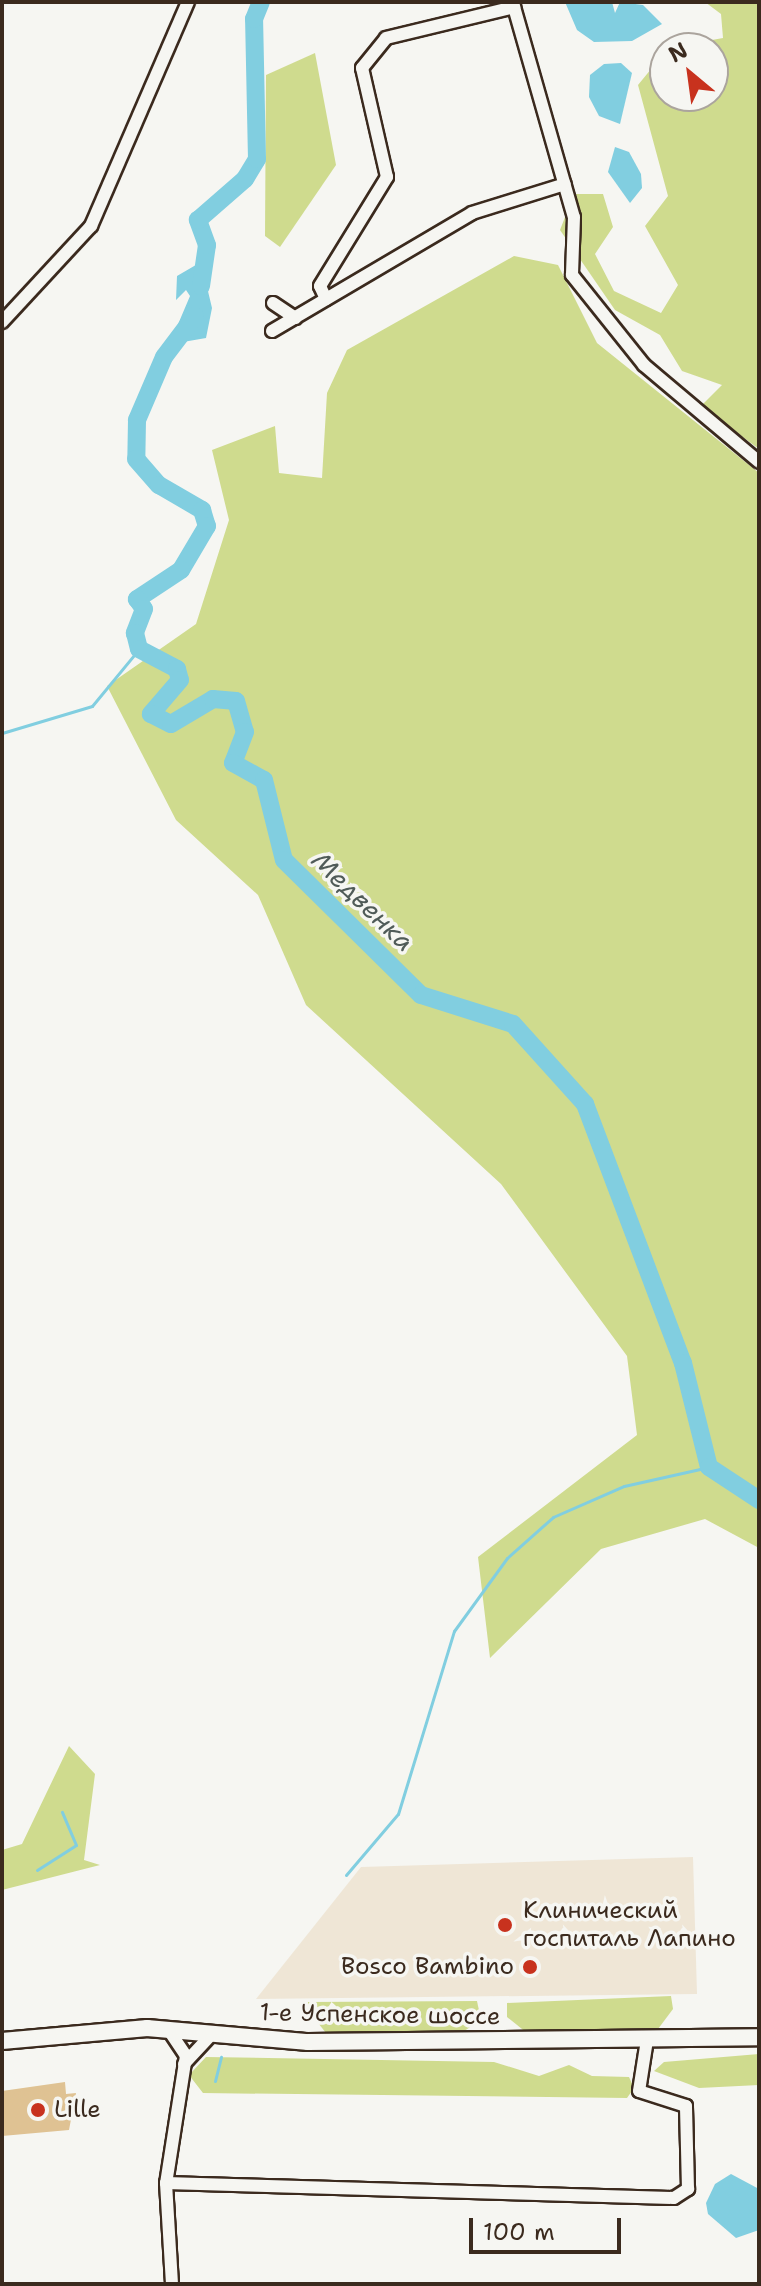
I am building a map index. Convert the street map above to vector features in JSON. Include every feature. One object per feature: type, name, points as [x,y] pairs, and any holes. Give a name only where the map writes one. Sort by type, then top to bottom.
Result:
[{"type":"main road","name":"1-е Успенское шоссе","points":[[2,2041],[168,2029],[308,2042],[759,2037]]},
{"type":"street","points":[[2,322],[91,226],[188,2]]},
{"type":"street","points":[[326,299],[320,286],[387,177],[362,68],[386,38],[514,7],[574,217],[572,275],[580,289],[644,365],[759,462]]},
{"type":"street","points":[[272,331],[472,213],[565,184]]},
{"type":"street","points":[[273,303],[295,318]]},
{"type":"street","points":[[168,2029],[184,2047],[166,2183],[172,2284]]},
{"type":"street","points":[[184,2064],[212,2034]]},
{"type":"street","points":[[166,2183],[674,2198],[688,2189],[686,2106],[639,2091],[647,2040]]},
{"type":"shaded area","name":"Клинический госпиталь Лапино","points":[[693,1857],[697,1994],[256,1999],[361,1867]]},
{"type":"green space","points":[[705,2],[759,2],[759,449],[701,406],[722,385],[682,371],[660,335],[615,310],[560,230],[574,194],[603,194],[613,227],[595,254],[614,291],[661,313],[678,285],[645,226],[668,196],[638,85],[649,72],[649,112],[729,112],[729,32],[722,32],[721,14]]},
{"type":"green space","points":[[315,53],[336,165],[280,247],[265,236],[266,75]]},
{"type":"green space","points":[[514,256],[558,265],[597,343],[759,473],[759,1548],[705,1519],[601,1549],[490,1658],[478,1557],[637,1435],[627,1356],[501,1184],[306,1005],[258,895],[176,820],[107,686],[196,624],[229,520],[212,450],[275,426],[279,473],[322,478],[327,393],[347,350]]},
{"type":"green space","points":[[69,1746],[95,1774],[84,1860],[100,1865],[2,1890],[2,1850],[22,1844]]},
{"type":"green space","points":[[671,1996],[673,2009],[655,2033],[527,2033],[507,2017],[507,2003]]},
{"type":"green space","points":[[477,2001],[481,2020],[458,2035],[326,2033],[307,2009],[308,2002]]},
{"type":"green space","points":[[759,2054],[759,2085],[699,2088],[654,2071],[664,2062]]},
{"type":"green space","points":[[206,2057],[494,2062],[539,2076],[569,2065],[592,2076],[629,2077],[634,2088],[627,2098],[203,2093],[189,2075]]},
{"type":"water","points":[[565,2],[612,2],[615,13],[620,2],[643,5],[662,24],[632,41],[594,42],[577,30]]},
{"type":"water","points":[[621,63],[632,73],[620,124],[599,116],[589,97],[590,75],[604,64]]},
{"type":"water","points":[[615,147],[629,152],[641,174],[642,188],[630,203],[608,172]]},
{"type":"water","points":[[201,262],[212,308],[206,338],[183,342],[176,329],[190,296],[186,290],[176,300],[177,276]]},
{"type":"water","points":[[731,2174],[759,2189],[759,2230],[736,2238],[708,2214],[706,2203],[715,2184]]},
{"type":"building","name":"Lille","points":[[65,2082],[66,2094],[76,2093],[69,2130],[2,2136],[2,2091]]},
{"type":"waterway","name":"Медвенка","points":[[201,286],[207,245],[198,220],[245,179],[257,159],[254,19],[261,2]]},
{"type":"waterway","name":"Медвенка","points":[[195,316],[164,357],[137,420],[136,459],[159,485],[202,510],[207,526],[181,570],[137,599],[144,609],[135,633],[139,649],[177,669],[180,680],[151,714],[171,724],[213,699],[236,701],[245,732],[233,763],[264,780],[284,860],[421,995],[513,1024],[585,1104],[683,1363],[709,1467],[759,1500]]},
{"type":"waterway","points":[[2,733],[92,706],[139,649]]},
{"type":"waterway","points":[[346,1875],[398,1814],[454,1631],[507,1558],[553,1517],[624,1486],[709,1467]]},
{"type":"waterway","points":[[37,1870],[76,1845],[62,1812]]},
{"type":"waterway","points":[[215,2081],[221,2057]]},
{"type":"place","name":"Клинический госпиталь Лапино","points":[[505,1925]]},
{"type":"place","name":"Bosco Bambino","points":[[530,1967]]},
{"type":"place","name":"Lille","points":[[38,2110]]}]
